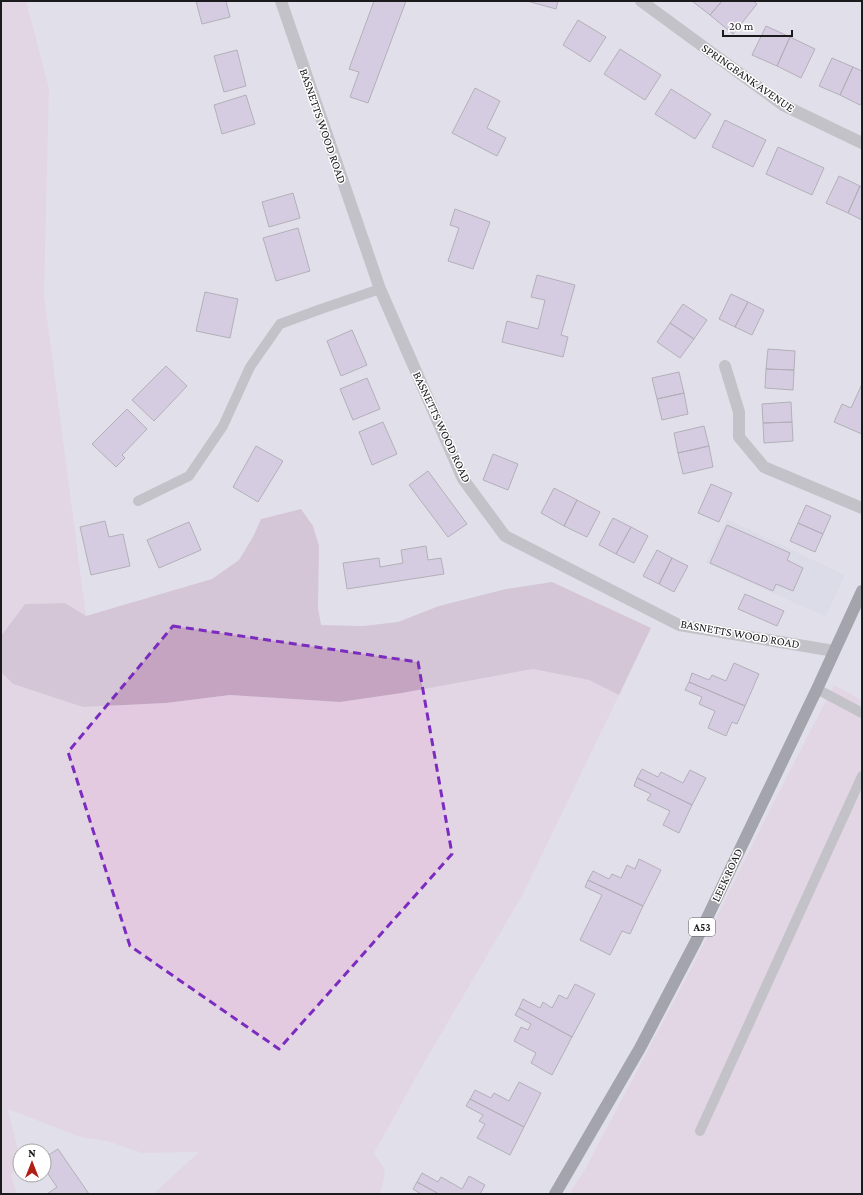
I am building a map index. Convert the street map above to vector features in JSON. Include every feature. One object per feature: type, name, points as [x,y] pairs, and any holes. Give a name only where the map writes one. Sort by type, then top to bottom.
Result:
[{"type":"highway","name":"LEEK ROAD","points":[[555,1194],[640,1048],[692,948],[862,591]]},
{"type":"street","name":"BASNETTS WOOD ROAD","points":[[281,1],[380,289],[463,479],[504,536],[679,625],[834,651]]},
{"type":"street","name":"SPRINGBANK AVENUE","points":[[641,1],[783,105],[862,143]]},
{"type":"street","points":[[724,366],[739,412],[739,437],[764,467],[862,508]]},
{"type":"lane","points":[[138,501],[188,476],[223,426],[250,367],[280,324],[380,289]]},
{"type":"lane","points":[[817,688],[862,713]]},
{"type":"lane","points":[[700,1131],[862,776]]},
{"type":"highlighted area","points":[[173,626],[418,662],[452,854],[279,1049],[130,946],[68,752]]},
{"type":"shaded area","points":[[1,1],[26,1],[49,88],[44,295],[86,616],[65,603],[25,604],[1,636]]},
{"type":"shaded area","points":[[301,509],[313,526],[319,546],[318,608],[321,625],[363,626],[398,622],[439,606],[506,589],[552,582],[651,628],[619,695],[589,680],[533,669],[402,693],[340,702],[230,695],[166,703],[83,707],[13,684],[1,672],[1,636],[25,604],[65,603],[86,616],[212,579],[239,560],[253,537],[261,519]]},
{"type":"shaded area","points":[[727,519],[845,575],[826,617],[706,563]]},
{"type":"shaded area","points":[[533,669],[589,680],[619,695],[523,894],[424,1063],[374,1153],[385,1170],[382,1189],[378,1194],[153,1194],[199,1152],[142,1153],[107,1141],[80,1137],[8,1109],[16,1143],[12,1143],[11,1176],[12,1183],[13,1183],[17,1194],[1,1194],[1,672],[13,684],[83,707],[166,703],[230,695],[340,702],[402,693]]},
{"type":"shaded area","points":[[834,685],[862,700],[862,1194],[569,1194],[585,1169],[692,967],[758,833]]},
{"type":"building","points":[[196,1],[226,1],[230,17],[202,24]]},
{"type":"building","points":[[374,1],[406,1],[368,103],[350,97],[359,72],[349,69]]},
{"type":"building","points":[[527,1],[558,1],[556,9]]},
{"type":"building","points":[[692,1],[722,1],[710,15]]},
{"type":"building","points":[[722,1],[753,1],[757,4],[733,34],[710,15]]},
{"type":"building","points":[[578,20],[606,37],[590,62],[563,45]]},
{"type":"building","points":[[766,26],[790,37],[777,66],[752,55]]},
{"type":"building","points":[[790,37],[815,49],[801,78],[777,66]]},
{"type":"building","points":[[620,49],[661,75],[645,100],[604,74]]},
{"type":"building","points":[[237,50],[246,86],[224,92],[214,56]]},
{"type":"building","points":[[832,58],[853,67],[840,95],[819,86]]},
{"type":"building","points":[[853,67],[862,71],[862,102],[860,105],[840,95]]},
{"type":"building","points":[[475,88],[500,101],[487,128],[506,138],[497,156],[452,133]]},
{"type":"building","points":[[671,89],[711,114],[695,139],[655,114]]},
{"type":"building","points":[[246,95],[255,124],[222,134],[214,105]]},
{"type":"building","points":[[725,120],[766,140],[753,167],[712,147]]},
{"type":"building","points":[[778,147],[824,168],[812,195],[766,174]]},
{"type":"building","points":[[839,176],[860,186],[848,213],[826,203]]},
{"type":"building","points":[[860,186],[862,187],[862,220],[848,213]]},
{"type":"building","points":[[293,193],[300,218],[269,227],[262,202]]},
{"type":"building","points":[[455,209],[490,222],[473,269],[448,261],[459,228],[450,225]]},
{"type":"building","points":[[298,228],[310,271],[276,281],[263,238]]},
{"type":"building","points":[[537,275],[575,285],[561,335],[568,337],[563,357],[502,342],[507,321],[538,329],[545,300],[531,297]]},
{"type":"building","points":[[205,292],[238,299],[230,338],[196,331]]},
{"type":"building","points":[[731,294],[748,302],[735,327],[719,319]]},
{"type":"building","points":[[748,302],[764,310],[752,335],[735,327]]},
{"type":"building","points":[[683,304],[707,320],[694,339],[670,323]]},
{"type":"building","points":[[670,323],[694,339],[680,358],[657,342]]},
{"type":"building","points":[[352,330],[367,365],[341,376],[327,341]]},
{"type":"building","points":[[768,349],[795,351],[794,370],[766,369]]},
{"type":"building","points":[[166,366],[187,386],[154,421],[132,400]]},
{"type":"building","points":[[766,369],[794,370],[793,390],[765,388]]},
{"type":"building","points":[[679,372],[684,393],[657,399],[652,378]]},
{"type":"building","points":[[367,378],[380,409],[353,420],[340,389]]},
{"type":"building","points":[[862,384],[862,434],[834,422],[842,404],[851,408]]},
{"type":"building","points":[[684,393],[688,414],[662,420],[657,399]]},
{"type":"building","points":[[791,402],[792,422],[763,423],[762,404]]},
{"type":"building","points":[[127,409],[147,429],[122,455],[125,458],[116,467],[92,444]]},
{"type":"building","points":[[383,422],[397,454],[372,465],[359,432]]},
{"type":"building","points":[[792,422],[793,441],[764,443],[763,423]]},
{"type":"building","points":[[704,426],[709,446],[678,453],[674,433]]},
{"type":"building","points":[[256,446],[283,461],[258,502],[233,487]]},
{"type":"building","points":[[709,446],[713,467],[683,474],[678,453]]},
{"type":"building","points":[[493,454],[518,464],[508,490],[483,480]]},
{"type":"building","points":[[428,471],[467,524],[448,537],[409,485]]},
{"type":"building","points":[[711,484],[732,493],[719,522],[698,513]]},
{"type":"building","points":[[554,488],[577,500],[564,526],[541,513]]},
{"type":"building","points":[[577,500],[600,512],[587,537],[564,526]]},
{"type":"building","points":[[806,505],[831,516],[823,534],[798,523]]},
{"type":"building","points":[[613,518],[631,527],[616,554],[599,545]]},
{"type":"building","points":[[105,521],[109,537],[123,534],[130,566],[91,575],[80,527]]},
{"type":"building","points":[[189,522],[201,550],[159,568],[147,540]]},
{"type":"building","points":[[798,523],[823,534],[815,552],[790,541]]},
{"type":"building","points":[[727,525],[790,553],[787,560],[803,568],[793,591],[776,584],[773,591],[710,563]]},
{"type":"building","points":[[631,527],[648,536],[634,563],[616,554]]},
{"type":"building","points":[[426,546],[428,560],[441,558],[444,574],[347,589],[343,563],[379,558],[380,567],[403,563],[401,550]]},
{"type":"building","points":[[657,550],[672,558],[659,584],[643,576]]},
{"type":"building","points":[[672,558],[688,566],[674,592],[659,584]]},
{"type":"building","points":[[745,594],[784,611],[777,626],[738,609]]},
{"type":"building","points":[[734,663],[759,674],[745,706],[689,682],[692,673],[709,680],[712,675],[726,681]]},
{"type":"building","points":[[689,682],[745,706],[737,724],[732,722],[726,736],[708,728],[715,711],[699,704],[702,697],[685,690]]},
{"type":"building","points":[[642,769],[658,777],[661,772],[683,783],[690,770],[706,778],[692,805],[637,778]]},
{"type":"building","points":[[637,778],[692,805],[679,833],[663,825],[670,811],[647,800],[651,794],[634,786]]},
{"type":"building","points":[[639,859],[661,870],[643,906],[588,880],[593,871],[609,879],[612,874],[621,878],[627,865],[635,869]]},
{"type":"building","points":[[588,880],[643,906],[630,934],[622,931],[610,955],[580,940],[602,895],[585,887]]},
{"type":"building","points":[[575,984],[595,994],[572,1037],[519,1008],[523,999],[540,1008],[543,1002],[552,1008],[559,995],[567,999]]},
{"type":"building","points":[[519,1008],[572,1037],[552,1075],[531,1063],[536,1053],[514,1041],[521,1027],[528,1030],[531,1024],[515,1015]]},
{"type":"building","points":[[519,1082],[541,1093],[524,1127],[470,1099],[475,1090],[491,1098],[494,1093],[509,1101]]},
{"type":"building","points":[[470,1099],[524,1127],[510,1155],[477,1138],[485,1124],[479,1121],[483,1115],[466,1106]]},
{"type":"building","points":[[58,1149],[89,1194],[47,1194],[57,1187],[52,1180],[52,1153]]},
{"type":"building","points":[[422,1173],[438,1182],[441,1177],[462,1189],[469,1176],[485,1185],[480,1194],[439,1194],[417,1182]]},
{"type":"building","points":[[417,1182],[439,1194],[421,1194],[413,1189]]}]
